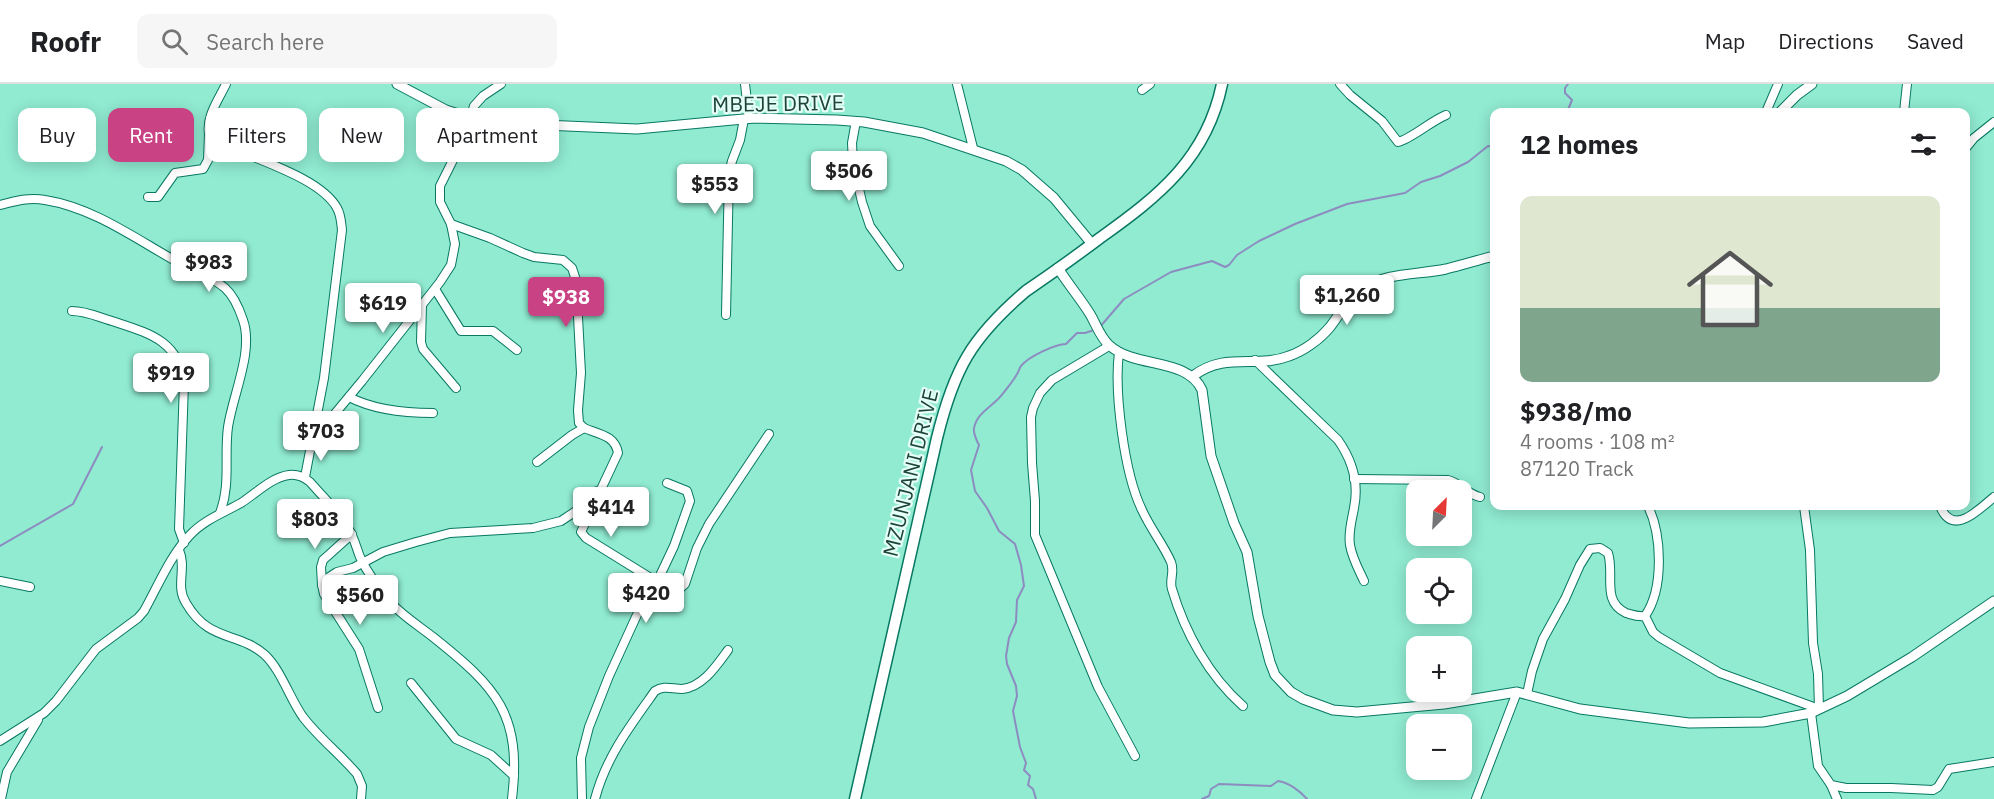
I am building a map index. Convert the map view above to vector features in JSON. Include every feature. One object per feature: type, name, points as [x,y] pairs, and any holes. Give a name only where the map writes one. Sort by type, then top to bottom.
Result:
[{"type":"main road","name":"MZUNJANI DRIVE","points":[[855,799],[930,469],[950,391],[966,357],[995,319],[1026,291],[1149,202],[1176,177],[1205,134],[1216,108],[1222,84]]},
{"type":"street","points":[[214,108],[226,84]]},
{"type":"street","name":"MBEJE DRIVE","points":[[397,84],[444,108]]},
{"type":"street","points":[[475,108],[478,100],[501,84]]},
{"type":"street","points":[[726,315],[729,173],[746,119],[745,84]]},
{"type":"street","points":[[957,84],[973,148]]},
{"type":"street","points":[[1142,90],[1150,84]]},
{"type":"street","points":[[1340,84],[1350,95],[1376,115],[1398,142],[1446,115]]},
{"type":"street","points":[[1768,108],[1778,84]]},
{"type":"street","points":[[1784,108],[1812,84]]},
{"type":"street","points":[[1904,108],[1907,84]]},
{"type":"street","name":"MBEJE DRIVE","points":[[559,126],[637,129],[746,119],[856,121],[923,133],[1006,161],[1030,176],[1054,198],[1092,244]]},
{"type":"street","points":[[856,121],[852,143],[853,164],[860,195],[870,226],[899,266]]},
{"type":"street","points":[[1970,143],[1994,122]]},
{"type":"street","points":[[148,197],[158,197],[175,174],[203,170],[207,162]]},
{"type":"street","points":[[263,162],[308,182],[329,198],[341,218],[342,230],[324,378],[305,477]]},
{"type":"street","points":[[312,441],[435,290],[451,265],[455,237],[440,202],[439,194],[452,162]]},
{"type":"street","points":[[0,205],[38,198],[84,212],[106,221],[206,276],[225,289],[233,298],[244,321],[247,345],[228,429],[227,486],[220,513]]},
{"type":"street","points":[[451,224],[534,257],[563,260],[572,268],[576,280],[581,373],[578,418],[584,428],[607,436],[617,447],[616,459],[584,524],[582,534],[657,582]]},
{"type":"street","points":[[1193,376],[1206,366],[1225,362],[1280,359],[1299,352],[1328,329],[1360,290],[1378,280],[1447,268],[1490,256]]},
{"type":"street","points":[[1059,268],[1106,342],[1119,352],[1138,361],[1180,370],[1193,376],[1202,390],[1209,446],[1214,466],[1247,552],[1264,646],[1275,675],[1303,699],[1344,712],[1444,704],[1522,693],[1580,709],[1689,723],[1763,722],[1815,711],[1870,684],[1994,601]]},
{"type":"street","points":[[435,290],[461,332],[493,331],[517,350]]},
{"type":"street","points":[[422,305],[421,342],[423,349],[456,388]]},
{"type":"street","points":[[72,311],[88,312],[150,334],[171,350],[181,367],[184,383],[178,529],[182,558],[180,590],[182,596],[193,614],[211,630],[244,643],[266,656],[301,715],[357,774],[362,786],[361,799]]},
{"type":"street","points":[[1106,342],[1052,380],[1040,393],[1033,408],[1031,417],[1035,534],[1098,687],[1135,756]]},
{"type":"street","points":[[1119,352],[1117,370],[1124,450],[1141,509],[1172,564],[1171,587],[1186,627],[1220,685],[1243,706]]},
{"type":"street","points":[[1255,360],[1338,440],[1347,453],[1356,489],[1350,546],[1354,561],[1364,581]]},
{"type":"street","points":[[349,397],[365,405],[380,408],[433,413]]},
{"type":"street","points":[[537,462],[584,428]]},
{"type":"street","points":[[641,606],[658,602],[675,593],[685,584],[697,548],[709,525],[769,434]]},
{"type":"street","points":[[0,741],[40,716],[56,701],[96,649],[138,618],[181,547],[197,529],[281,477],[295,475],[305,477],[344,521],[372,579],[392,604],[474,671],[494,693],[511,733],[514,759],[512,799]]},
{"type":"street","points":[[1354,479],[1448,480],[1480,497]]},
{"type":"street","points":[[582,799],[580,771],[585,741],[605,686],[641,606],[657,582],[674,546],[690,501],[687,492],[667,483]]},
{"type":"street","points":[[322,585],[330,575],[352,568],[383,552],[450,533],[533,528],[561,521],[582,507],[604,484]]},
{"type":"street","points":[[1942,510],[1950,519],[1965,520],[1994,497]]},
{"type":"street","points":[[1645,616],[1653,599],[1658,563],[1657,531],[1649,510]]},
{"type":"street","points":[[1805,510],[1810,550],[1813,643],[1818,674],[1815,711],[1818,766],[1837,799]]},
{"type":"street","points":[[352,534],[323,560],[322,585],[327,599],[359,649],[378,708]]},
{"type":"street","points":[[1476,799],[1543,639],[1590,549],[1600,548],[1608,553],[1613,604],[1637,617],[1645,616]]},
{"type":"street","points":[[0,581],[30,587]]},
{"type":"street","points":[[1645,616],[1653,632],[1659,637],[1720,673],[1815,711]]},
{"type":"street","points":[[595,799],[602,776],[620,740],[655,692],[664,687],[681,689],[698,683],[717,665],[728,650]]},
{"type":"street","points":[[411,683],[456,739],[491,755],[505,765],[514,776]]},
{"type":"street","points":[[1,799],[7,772],[40,716]]},
{"type":"street","points":[[1831,785],[1846,788],[1933,790],[1940,785],[1949,769],[1994,762]]},
{"type":"waterway","points":[[1568,84],[1565,93],[1572,100],[1569,108]]},
{"type":"waterway","points":[[1099,328],[1124,299],[1171,272],[1212,261],[1225,267],[1237,255],[1259,241],[1295,224],[1347,204],[1405,193],[1421,182],[1440,176],[1468,162],[1490,146]]},
{"type":"waterway","points":[[1036,799],[1033,789],[1028,785],[1030,776],[1024,770],[1026,763],[1020,747],[1013,711],[1017,696],[1016,686],[1006,656],[1009,638],[1016,622],[1017,600],[1024,586],[1021,565],[1015,544],[999,531],[975,491],[971,470],[979,445],[974,428],[980,415],[1001,396],[1024,362],[1035,355],[1066,344],[1077,333],[1094,330]]},
{"type":"waterway","points":[[0,546],[73,504],[102,447]]},
{"type":"waterway","points":[[1202,799],[1209,796],[1211,789],[1219,784],[1271,786],[1278,781],[1294,787],[1307,799]]}]
